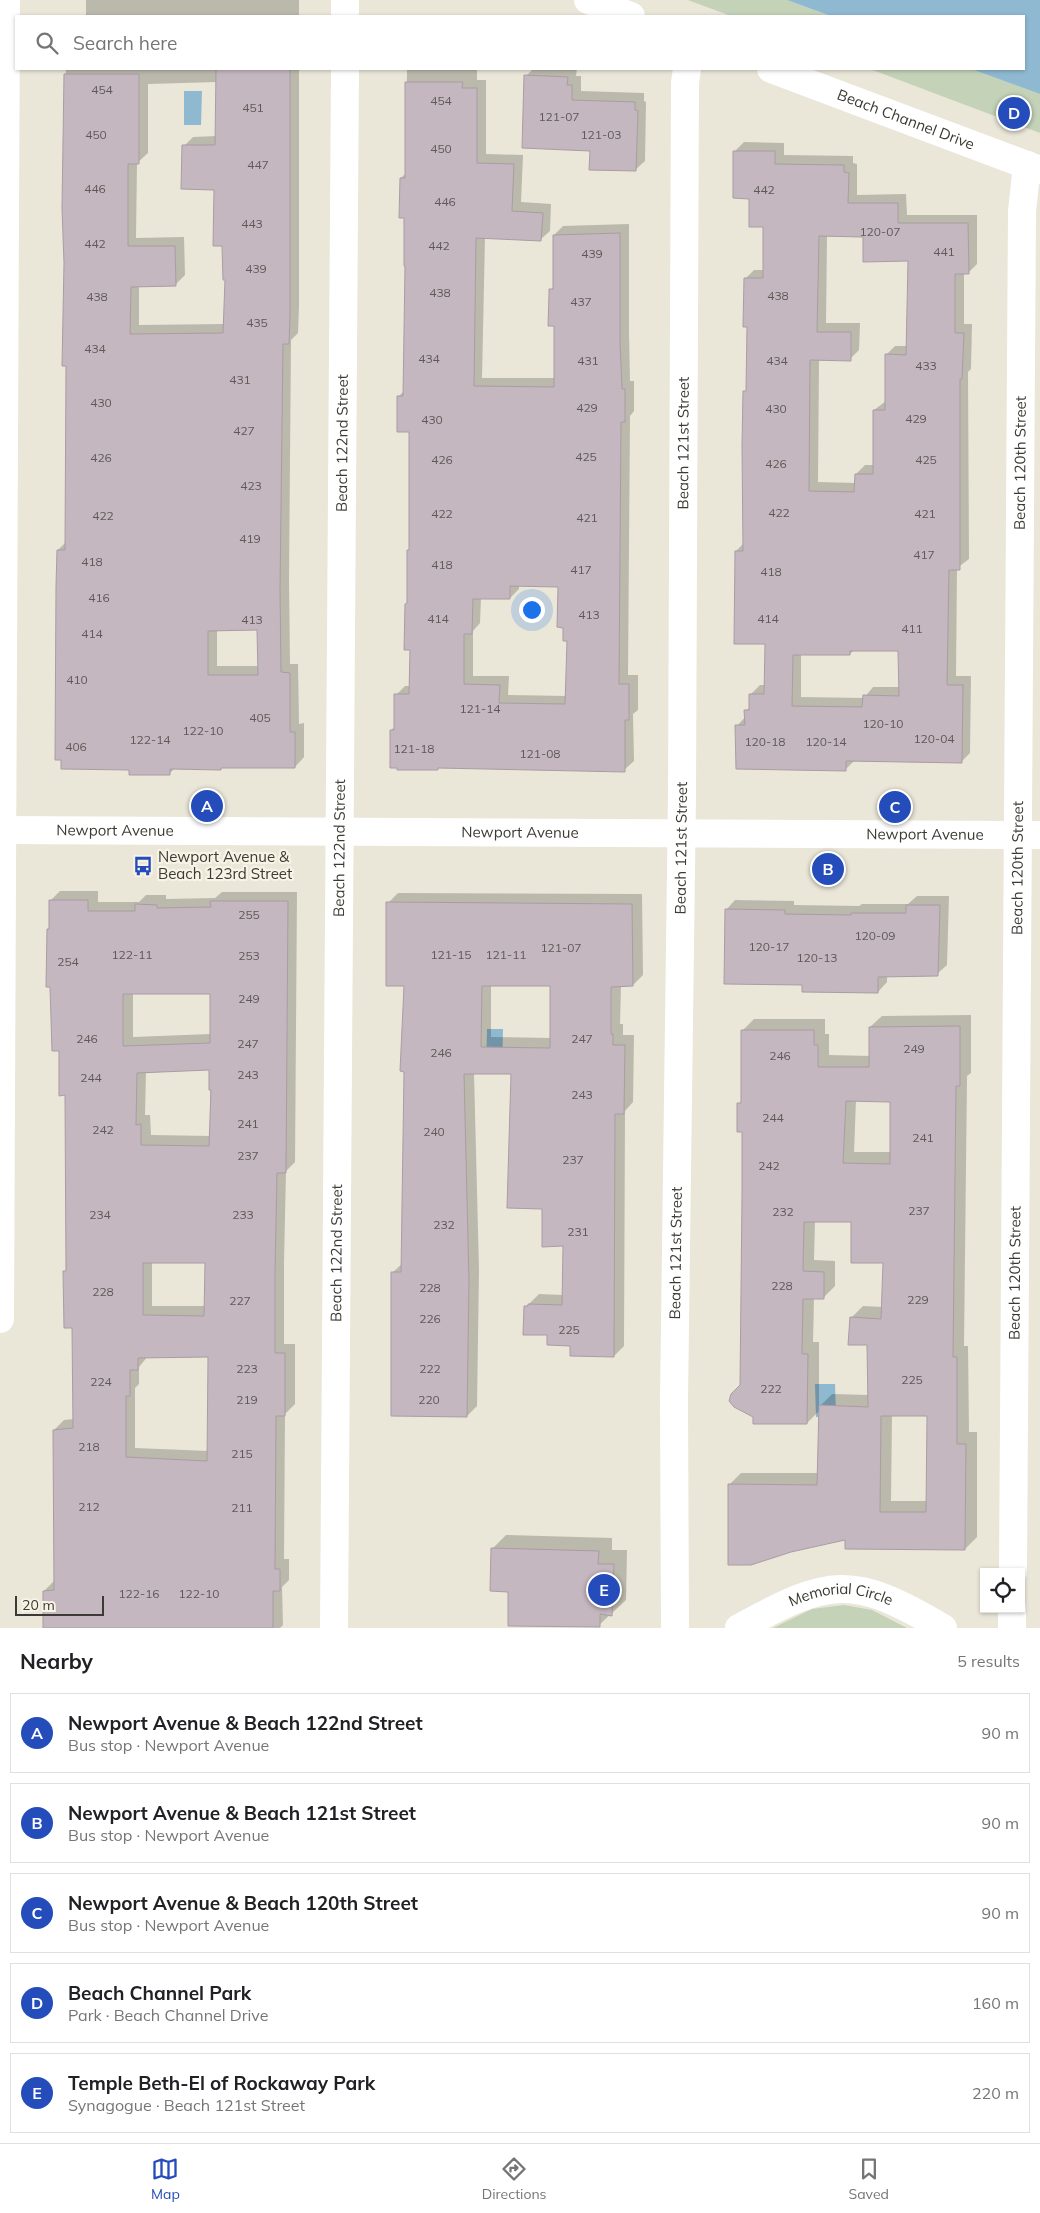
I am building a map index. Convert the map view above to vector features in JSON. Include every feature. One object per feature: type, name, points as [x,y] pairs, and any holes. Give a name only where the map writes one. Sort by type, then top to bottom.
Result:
[{"type":"street","points":[[0,1319],[6,0]]},
{"type":"street","points":[[345,15],[346,0]]},
{"type":"street","points":[[588,0],[628,15]]},
{"type":"street","name":"Beach 122nd Street","points":[[334,1628],[345,70]]},
{"type":"street","name":"Beach 121st Street","points":[[675,1628],[674,1402],[682,833],[685,83],[687,70]]},
{"type":"street","name":"Beach Channel Drive","points":[[774,70],[1034,168]]},
{"type":"street","name":"Beach 120th Street","points":[[1013,1568],[1029,835],[1022,210],[1034,168]]},
{"type":"street","name":"Newport Avenue","points":[[1,830],[1029,835]]},
{"type":"street","name":"Memorial Circle","points":[[739,1628],[780,1606],[814,1592],[841,1588],[856,1589],[884,1597],[913,1610],[944,1628]]},
{"type":"street","points":[[1012,1613],[1012,1628]]},
{"type":"green space","points":[[688,0],[787,0],[828,15],[728,15]]},
{"type":"green space","points":[[873,70],[974,70],[1040,94],[1040,133]]},
{"type":"green space","points":[[844,1605],[872,1610],[907,1628],[773,1628],[812,1609]]},
{"type":"water","points":[[787,0],[1040,0],[1040,94],[974,70],[1025,70],[1025,15],[828,15]]},
{"type":"water","points":[[184,91],[202,91],[201,125],[184,125]]},
{"type":"water","points":[[487,1029],[503,1029],[502,1070],[486,1069]]},
{"type":"water","points":[[815,1384],[835,1384],[836,1416],[816,1417]]},
{"type":"building","points":[[216,70],[290,70],[290,316],[289,344],[283,344],[280,590],[281,672],[290,673],[290,732],[295,732],[295,768],[170,769],[170,775],[129,775],[129,770],[61,769],[61,760],[55,760],[57,550],[65,550],[66,366],[62,366],[64,74],[139,74],[139,164],[128,164],[128,246],[175,246],[176,286],[131,287],[130,334],[223,333],[225,280],[223,280],[222,246],[213,246],[214,190],[181,189],[182,145],[215,145]],"holes":[[[257,630],[258,675],[208,675],[208,631]]]},
{"type":"building","points":[[524,75],[568,77],[567,85],[572,85],[572,100],[635,102],[635,110],[638,111],[636,171],[589,170],[590,151],[522,148]]},
{"type":"building","points":[[405,82],[463,82],[462,88],[477,88],[477,163],[514,164],[512,211],[543,213],[541,241],[476,238],[474,386],[554,387],[554,326],[548,326],[549,289],[553,289],[553,235],[620,233],[620,343],[622,389],[625,389],[625,422],[621,422],[619,684],[629,684],[629,720],[625,720],[625,772],[438,768],[438,770],[397,770],[397,768],[390,768],[390,730],[394,730],[394,694],[409,694],[410,650],[404,650],[405,604],[407,603],[407,550],[409,550],[409,432],[397,432],[397,396],[403,396],[405,266],[404,218],[399,218],[400,178],[405,178]],"holes":[[[510,586],[558,587],[557,627],[563,628],[563,641],[567,641],[565,704],[499,703],[500,685],[464,684],[464,634],[472,634],[473,599],[510,599]]]},
{"type":"building","points":[[733,151],[775,151],[775,164],[844,165],[844,172],[849,173],[848,203],[898,203],[898,223],[968,223],[969,274],[955,274],[955,333],[964,333],[962,379],[960,379],[960,570],[949,570],[947,685],[963,685],[962,763],[846,761],[846,771],[736,769],[735,725],[745,725],[744,710],[749,710],[749,694],[764,694],[765,644],[734,644],[735,551],[743,551],[742,446],[743,391],[746,391],[747,327],[743,327],[744,278],[763,278],[763,227],[749,227],[749,199],[733,198]],"holes":[[[819,236],[863,237],[863,262],[908,261],[906,355],[885,354],[885,410],[873,410],[873,474],[855,474],[854,492],[809,491],[810,360],[851,361],[851,332],[817,332]],[[850,651],[898,651],[899,696],[863,695],[862,707],[792,706],[793,655],[850,655]]]},
{"type":"building","points":[[49,900],[88,900],[88,911],[135,911],[135,904],[157,905],[157,908],[211,907],[210,901],[288,901],[286,1173],[277,1173],[275,1272],[275,1353],[285,1353],[285,1416],[276,1416],[275,1569],[280,1569],[280,1591],[273,1591],[273,1628],[43,1628],[43,1591],[54,1590],[53,1430],[73,1428],[72,1328],[64,1328],[63,1271],[66,1271],[65,1095],[59,1096],[59,1051],[52,1051],[50,987],[46,987],[47,929],[49,929]],"holes":[[[123,994],[210,994],[210,1043],[123,1046]],[[209,1070],[209,1090],[211,1090],[209,1146],[141,1145],[141,1124],[136,1125],[137,1073]],[[143,1263],[205,1263],[204,1316],[143,1315]],[[208,1357],[207,1461],[126,1457],[126,1396],[130,1396],[130,1370],[138,1370],[138,1358]]]},
{"type":"building","points":[[386,902],[632,904],[633,986],[611,987],[611,1034],[613,1034],[613,1045],[625,1045],[624,1114],[615,1114],[614,1357],[570,1356],[570,1346],[547,1345],[547,1335],[523,1335],[524,1306],[528,1306],[528,1304],[562,1305],[563,1246],[542,1247],[542,1209],[507,1208],[511,1074],[464,1074],[469,1281],[467,1417],[391,1416],[391,1272],[401,1272],[404,1072],[400,1071],[404,986],[386,986]],"holes":[[[482,986],[550,986],[550,1048],[481,1047]]]},
{"type":"building","points":[[906,905],[940,905],[938,976],[878,977],[878,993],[802,992],[802,985],[724,984],[725,909],[785,910],[785,914],[851,915],[851,913],[906,913]]},
{"type":"building","points":[[960,1026],[960,1086],[956,1086],[953,1357],[957,1357],[957,1444],[966,1444],[965,1550],[845,1549],[845,1540],[791,1552],[751,1565],[728,1565],[728,1484],[817,1485],[819,1405],[868,1407],[867,1345],[848,1345],[850,1317],[881,1319],[883,1263],[851,1263],[851,1222],[804,1222],[803,1271],[824,1272],[824,1299],[803,1299],[802,1354],[808,1354],[807,1424],[753,1424],[753,1417],[734,1407],[729,1401],[731,1394],[740,1385],[742,1132],[737,1132],[737,1103],[741,1103],[741,1030],[814,1030],[814,1045],[818,1045],[818,1067],[869,1067],[869,1027]],"holes":[[[846,1101],[890,1102],[890,1164],[843,1163]],[[881,1416],[927,1416],[926,1512],[880,1512]]]},
{"type":"building","points":[[491,1548],[599,1551],[598,1564],[614,1564],[612,1616],[600,1614],[600,1627],[508,1626],[508,1592],[490,1591]]},
{"type":"place","name":"Beach Channel Park","points":[[1014,113]]},
{"type":"place","name":"Newport Avenue & Beach 122nd Street","points":[[207,806]]},
{"type":"place","name":"Newport Avenue & Beach 120th Street","points":[[895,807]]},
{"type":"place","name":"Newport Avenue & Beach 123rd Street","points":[[143,866]]},
{"type":"place","name":"Newport Avenue & Beach 121st Street","points":[[828,869]]},
{"type":"place","name":"Temple Beth-El of Rockaway Park","points":[[604,1590]]}]
